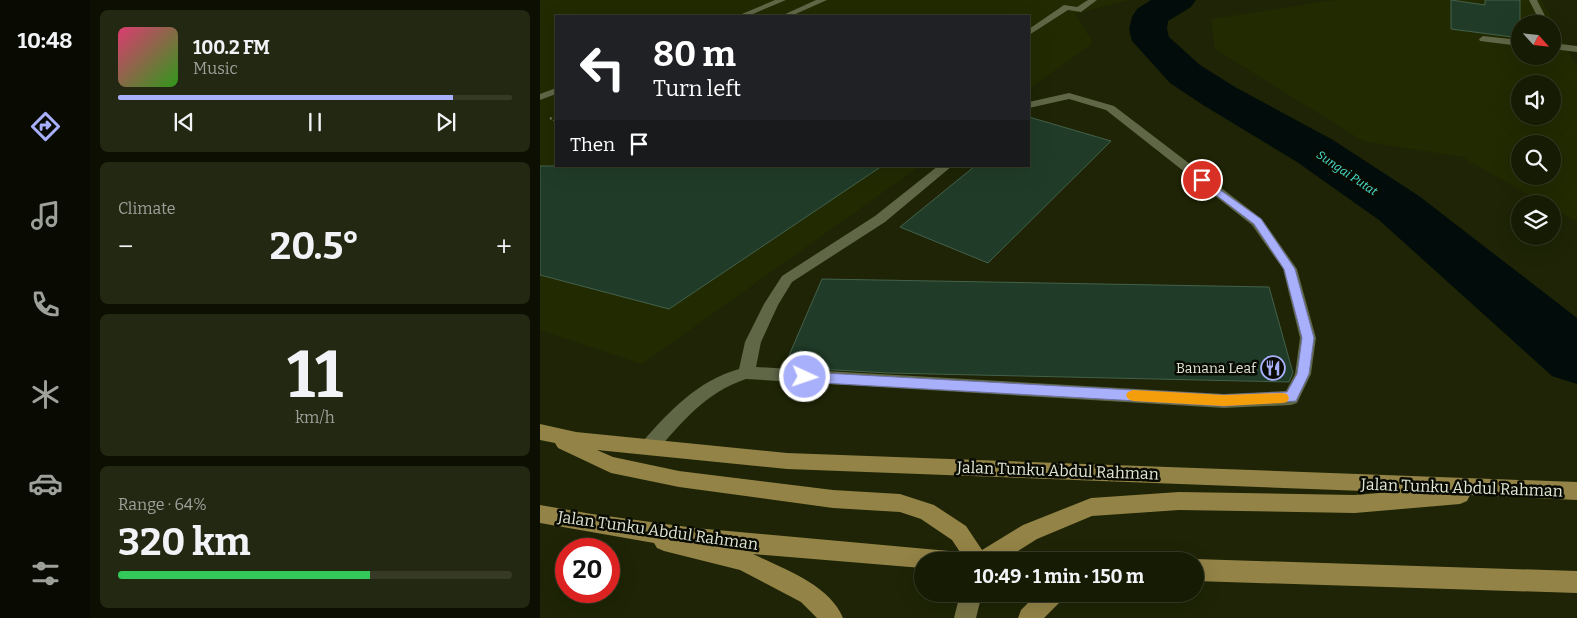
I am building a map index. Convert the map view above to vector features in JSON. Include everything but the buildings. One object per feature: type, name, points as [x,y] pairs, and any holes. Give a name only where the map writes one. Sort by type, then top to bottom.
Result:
[{"type":"main road","name":"Jalan Tunku Abdul Rahman","points":[[540,432],[576,440],[787,461],[1116,472],[1577,492]]},
{"type":"main road","points":[[540,432],[611,465],[679,479],[833,499],[900,503],[927,511],[958,533],[972,552]]},
{"type":"main road","points":[[997,552],[1030,532],[1091,507],[1179,501],[1354,504],[1528,490]]},
{"type":"main road","name":"Jalan Tunku Abdul Rahman","points":[[540,514],[598,526],[760,544],[914,557]]},
{"type":"main road","points":[[598,526],[743,560],[809,594],[832,618]]},
{"type":"main road","points":[[1204,570],[1577,582]]},
{"type":"main road","points":[[965,618],[969,602]]},
{"type":"main road","points":[[1029,618],[1044,602]]},
{"type":"lane","points":[[744,15],[782,0]]},
{"type":"lane","points":[[787,15],[823,0]]},
{"type":"lane","points":[[1030,31],[1067,7],[1078,10],[1092,0]]},
{"type":"lane","points":[[1533,0],[1540,15]]},
{"type":"lane","points":[[1483,40],[1511,42]]},
{"type":"lane","points":[[1561,46],[1577,49]]},
{"type":"lane","points":[[540,97],[555,90]]},
{"type":"lane","points":[[649,447],[690,402],[725,378],[746,373],[1224,400],[1291,398],[1303,374],[1308,338],[1290,269],[1258,222],[1110,108],[1069,96],[1051,98],[1030,105]]},
{"type":"lane","points":[[746,373],[753,342],[771,304],[787,279],[880,219],[945,167]]},
{"type":"shaded area","points":[[540,0],[1128,0],[1075,14],[1093,43],[1030,88],[1030,15],[555,15],[555,167],[919,167],[642,364],[540,330]]},
{"type":"shaded area","points":[[1335,0],[1542,0],[1550,15],[1511,15],[1511,65],[1561,65],[1561,37],[1577,68],[1577,222],[1561,213],[1561,195],[1529,195],[1511,185],[1561,185],[1561,135],[1511,135],[1511,185],[1462,157],[1363,141],[1215,49],[1211,19]]},
{"type":"waterway","name":"Sungai Putat","points":[[1179,0],[1162,8],[1150,17],[1148,29],[1151,41],[1185,74],[1219,96],[1315,151],[1399,208],[1577,357]]},
{"type":"slow traffic","points":[[1133,395],[1224,400],[1282,398]]},
{"type":"place","name":"Banana Leaf","points":[[1273,368]]},
{"type":"route","points":[[805,377],[1224,400],[1291,398],[1303,374],[1308,338],[1290,269],[1258,222],[1202,180]]}]
